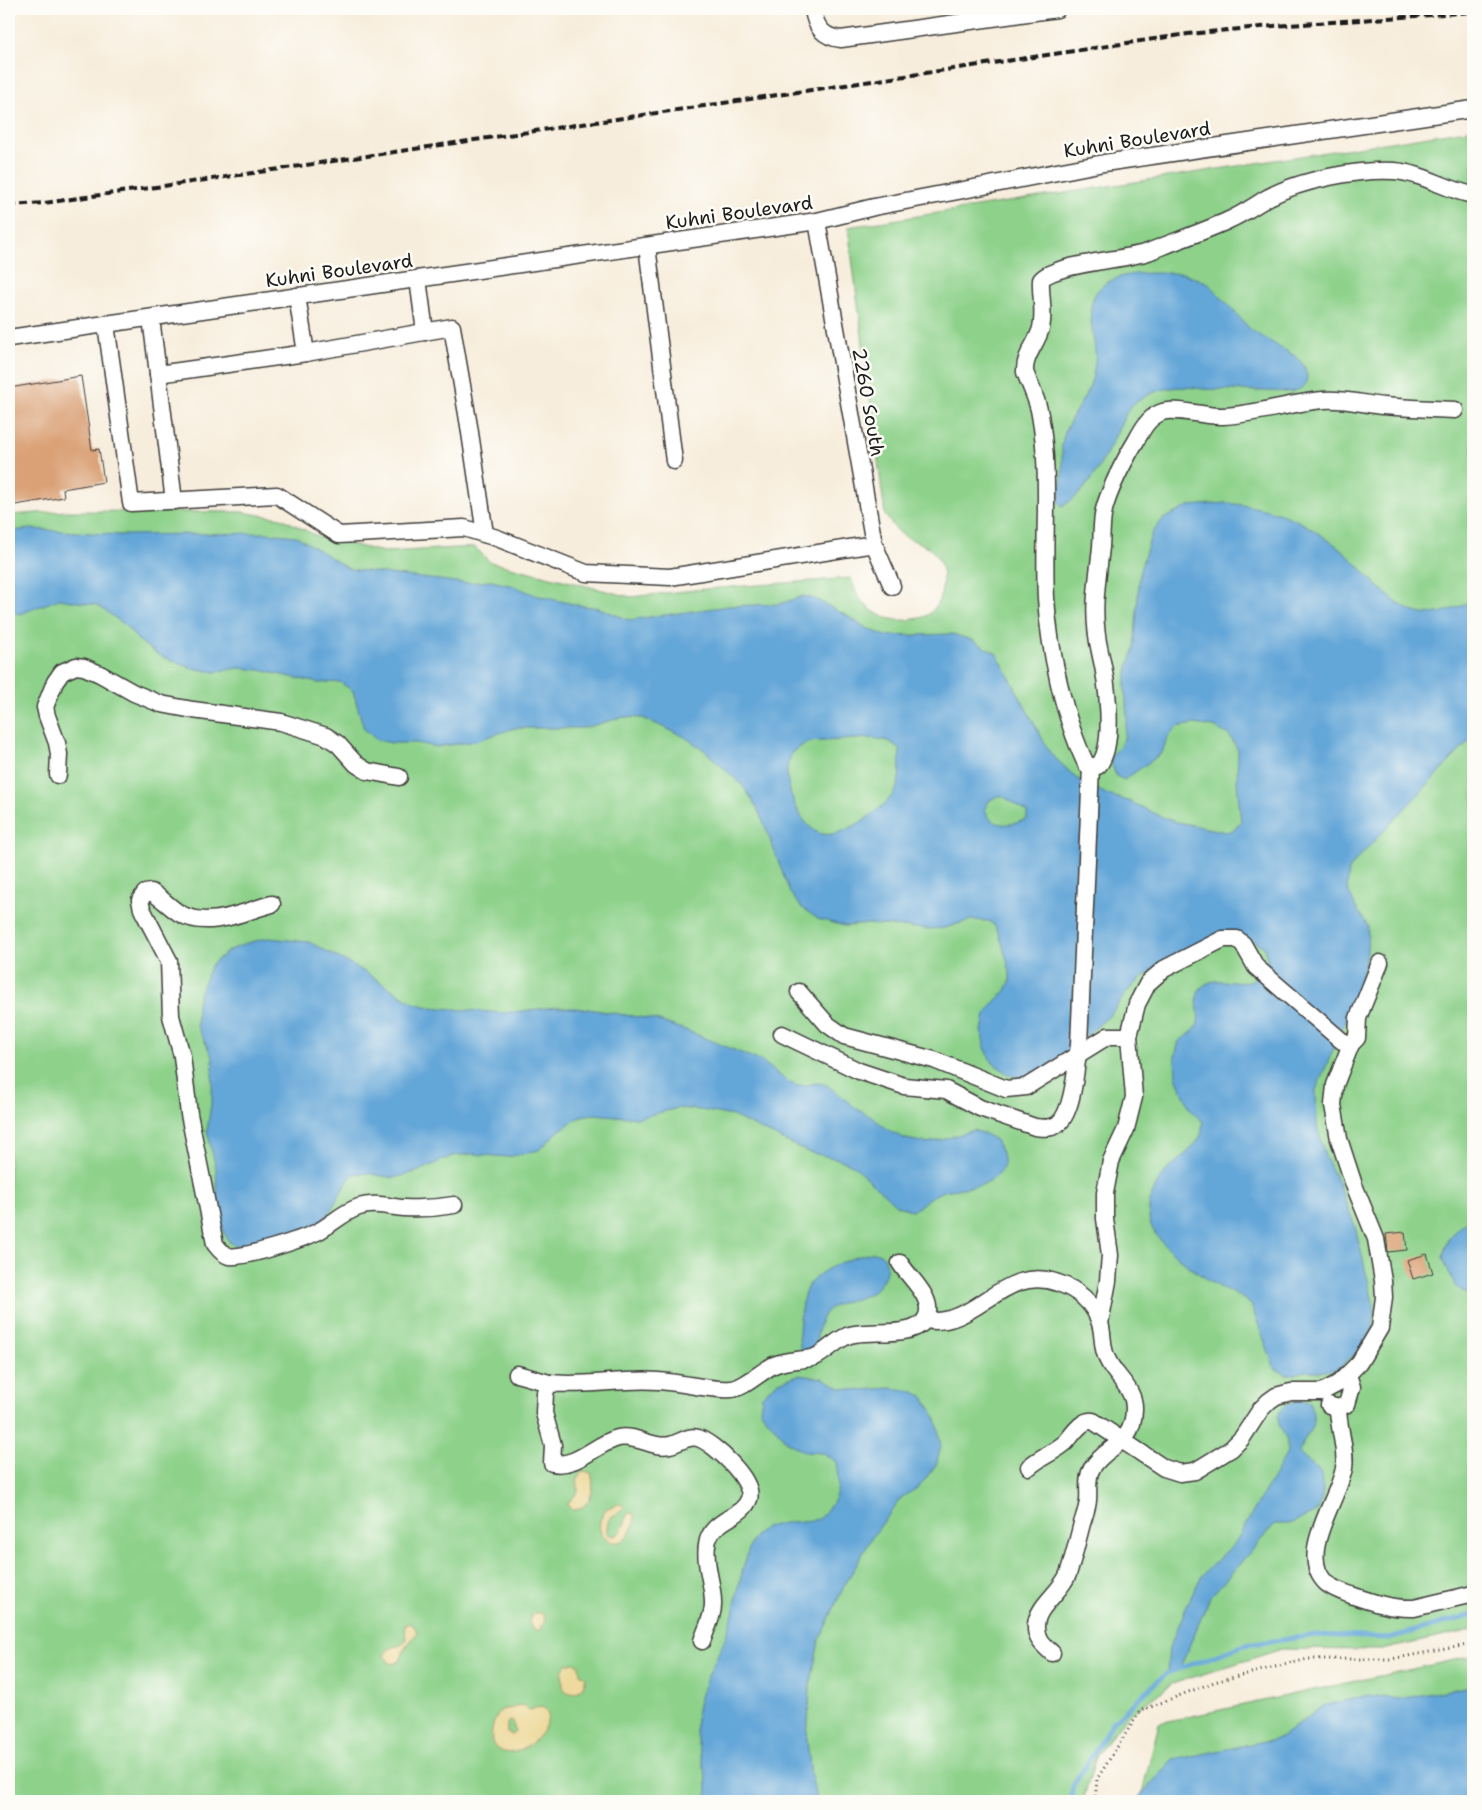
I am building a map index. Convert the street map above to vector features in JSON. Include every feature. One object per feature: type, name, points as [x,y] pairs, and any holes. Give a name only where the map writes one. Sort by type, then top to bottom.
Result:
[{"type":"street","points":[[813,9],[814,18],[821,31],[833,38],[841,39],[1057,9]]},
{"type":"street","name":"Kuhni Boulevard","points":[[9,338],[817,221],[874,207],[1104,163],[1473,109]]},
{"type":"street","points":[[782,1034],[860,1071],[904,1086],[946,1090],[980,1108],[1035,1127],[1044,1128],[1058,1124],[1064,1117],[1073,1086],[1079,1050],[1091,772],[1073,736],[1050,635],[1046,597],[1047,502],[1040,415],[1024,364],[1038,339],[1041,326],[1043,313],[1041,280],[1049,273],[1060,270],[1135,256],[1229,220],[1292,187],[1333,176],[1394,171],[1415,174],[1437,182],[1446,188],[1473,195]]},
{"type":"street","name":"2260 South","points":[[817,221],[874,544],[892,586]]},
{"type":"street","points":[[648,246],[674,461]]},
{"type":"street","points":[[418,279],[426,332]]},
{"type":"street","points":[[297,296],[306,353]]},
{"type":"street","points":[[151,318],[174,501]]},
{"type":"street","points":[[106,324],[131,503],[277,495],[339,535],[464,528],[485,534],[586,573],[670,577],[874,544]]},
{"type":"street","points":[[158,374],[306,353],[452,327],[485,534]]},
{"type":"street","points":[[1091,772],[1101,762],[1108,732],[1107,685],[1095,626],[1094,599],[1102,515],[1109,495],[1130,451],[1147,422],[1160,412],[1167,410],[1208,416],[1222,416],[1246,414],[1325,400],[1455,410]]},
{"type":"street","points":[[58,775],[59,754],[57,743],[45,707],[55,682],[62,672],[76,666],[100,674],[134,693],[161,704],[281,722],[326,736],[338,744],[356,764],[366,771],[399,777]]},
{"type":"street","points":[[272,904],[219,919],[198,920],[180,914],[151,892],[145,893],[140,900],[144,914],[169,960],[171,1016],[182,1056],[190,1114],[214,1244],[219,1250],[229,1256],[245,1255],[318,1232],[359,1207],[378,1205],[429,1209],[454,1205]]},
{"type":"street","points":[[1052,1653],[1042,1644],[1036,1633],[1038,1618],[1067,1576],[1088,1501],[1088,1481],[1092,1468],[1123,1441],[1133,1416],[1132,1398],[1125,1384],[1109,1364],[1104,1349],[1097,1302],[1110,1255],[1105,1219],[1105,1193],[1111,1161],[1126,1129],[1134,1097],[1128,1036],[1142,992],[1148,983],[1164,969],[1223,940],[1232,938],[1243,944],[1256,967],[1347,1042]]},
{"type":"street","points":[[1347,1042],[1357,1038],[1358,1018],[1380,963]]},
{"type":"street","points":[[799,992],[826,1024],[844,1036],[934,1060],[1006,1089],[1026,1087],[1079,1050],[1108,1036],[1128,1036]]},
{"type":"street","points":[[1029,1468],[1035,1462],[1064,1444],[1084,1422],[1089,1420],[1164,1468],[1188,1473],[1212,1462],[1231,1449],[1242,1438],[1261,1409],[1276,1396],[1291,1392],[1322,1392],[1339,1383],[1358,1363],[1380,1328],[1384,1297],[1376,1239],[1354,1185],[1339,1139],[1334,1105],[1335,1085],[1347,1042]]},
{"type":"street","points":[[517,1374],[549,1383],[581,1384],[658,1381],[731,1389],[737,1388],[775,1365],[814,1357],[847,1336],[858,1333],[888,1333],[912,1328],[925,1320],[929,1311],[926,1298],[900,1263]]},
{"type":"street","points":[[925,1320],[941,1321],[957,1316],[975,1308],[1003,1288],[1030,1279],[1056,1282],[1070,1287],[1097,1302]]},
{"type":"street","points":[[1322,1392],[1327,1404],[1331,1407],[1343,1407],[1350,1399],[1352,1387],[1348,1375]]},
{"type":"street","points":[[549,1383],[545,1393],[544,1413],[553,1445],[552,1463],[559,1465],[570,1463],[618,1438],[633,1438],[670,1445],[692,1437],[702,1440],[723,1456],[740,1472],[746,1482],[749,1490],[748,1500],[742,1508],[715,1528],[707,1542],[707,1558],[714,1604],[702,1641]]},
{"type":"street","points":[[1338,1408],[1338,1422],[1345,1461],[1341,1481],[1324,1519],[1317,1543],[1318,1566],[1326,1583],[1335,1589],[1372,1603],[1403,1608],[1414,1608],[1473,1594]]},
{"type":"path","points":[[1095,1801],[1097,1778],[1140,1711],[1214,1682],[1308,1659],[1391,1659],[1473,1644]]},
{"type":"green space","points":[[1473,129],[1473,1630],[1381,1650],[1282,1649],[1172,1684],[1126,1717],[1096,1756],[1083,1801],[9,1801],[9,515],[67,511],[241,512],[281,518],[319,537],[384,552],[475,547],[490,562],[631,597],[693,590],[851,578],[862,602],[880,615],[900,620],[922,617],[929,614],[938,602],[941,595],[942,571],[937,557],[931,550],[903,535],[885,515],[848,227]]},
{"type":"green space","points":[[1473,1656],[1473,1801],[1140,1801],[1159,1723]]},
{"type":"sand","points":[[585,1471],[591,1473],[593,1485],[590,1497],[583,1506],[572,1510],[568,1503],[578,1492],[578,1477]]},
{"type":"sand","points":[[619,1504],[624,1506],[624,1508],[609,1519],[607,1534],[614,1536],[620,1532],[628,1513],[634,1514],[634,1522],[626,1538],[619,1542],[613,1542],[606,1539],[602,1534],[600,1527],[601,1518],[607,1508]]},
{"type":"sand","points":[[535,1613],[544,1615],[545,1621],[540,1630],[534,1630],[529,1623],[530,1618]]},
{"type":"sand","points":[[410,1623],[415,1627],[417,1633],[405,1648],[400,1661],[394,1664],[390,1663],[384,1656],[386,1652],[406,1641],[405,1625]]},
{"type":"sand","points":[[575,1663],[579,1665],[580,1673],[586,1677],[583,1687],[577,1692],[569,1693],[563,1689],[562,1671],[567,1664]]},
{"type":"sand","points":[[518,1705],[525,1706],[529,1710],[538,1707],[543,1708],[547,1713],[547,1720],[538,1737],[529,1745],[509,1753],[499,1750],[494,1746],[492,1742],[492,1727],[501,1710]],"holes":[[[509,1721],[513,1722],[515,1732],[511,1735],[507,1733],[507,1723]]]},
{"type":"water","points":[[1182,273],[1208,283],[1251,330],[1298,358],[1304,366],[1307,375],[1306,384],[1300,389],[1291,392],[1182,387],[1163,389],[1145,396],[1129,408],[1102,463],[1084,489],[1062,506],[1059,503],[1059,493],[1063,439],[1070,421],[1089,388],[1094,368],[1095,354],[1091,318],[1092,301],[1101,287],[1119,277],[1140,274]]},
{"type":"water","points":[[1237,504],[1261,508],[1294,519],[1340,548],[1390,597],[1412,611],[1423,614],[1435,614],[1456,608],[1473,600],[1473,740],[1469,741],[1357,859],[1349,870],[1347,888],[1356,908],[1368,926],[1367,952],[1362,982],[1316,1090],[1317,1126],[1325,1156],[1338,1182],[1355,1226],[1375,1310],[1373,1329],[1357,1352],[1338,1369],[1286,1374],[1275,1369],[1251,1305],[1189,1267],[1160,1240],[1150,1222],[1151,1197],[1156,1186],[1167,1170],[1197,1142],[1202,1132],[1203,1122],[1191,1111],[1176,1077],[1175,1057],[1179,1041],[1197,1026],[1197,997],[1202,987],[1213,981],[1240,983],[1251,981],[1268,962],[1264,947],[1251,939],[1234,934],[1167,959],[1133,985],[1109,1016],[1077,1044],[1031,1079],[1018,1078],[1006,1073],[991,1061],[984,1045],[982,1031],[985,1015],[995,1001],[1005,992],[1010,982],[1010,972],[1003,946],[994,925],[989,921],[971,920],[945,928],[926,929],[869,924],[845,926],[818,919],[801,907],[790,893],[765,826],[756,806],[743,786],[703,749],[683,736],[643,718],[623,717],[584,728],[514,728],[476,741],[436,747],[416,743],[392,743],[377,740],[364,729],[353,691],[340,682],[318,683],[260,670],[239,668],[215,672],[191,668],[160,656],[138,640],[125,625],[97,605],[59,599],[20,614],[9,610],[9,531],[32,529],[121,535],[267,533],[296,536],[349,569],[463,583],[491,581],[514,586],[535,595],[599,608],[629,620],[729,606],[780,604],[803,596],[815,599],[866,628],[886,636],[952,634],[972,640],[997,654],[1050,753],[1076,778],[1108,795],[1131,802],[1162,817],[1226,832],[1234,830],[1241,822],[1237,782],[1238,750],[1229,735],[1214,727],[1194,724],[1177,727],[1167,738],[1162,753],[1124,780],[1116,776],[1111,762],[1112,755],[1124,739],[1127,717],[1125,687],[1128,667],[1134,650],[1140,570],[1152,533],[1163,519],[1189,506]],"holes":[[[871,738],[889,741],[900,749],[899,780],[894,792],[877,810],[854,826],[831,834],[822,834],[814,831],[801,817],[789,787],[787,768],[792,752],[808,742]],[[997,796],[1003,796],[1027,812],[1027,819],[1008,824],[996,823],[991,820],[985,808],[989,801]]]},
{"type":"water","points":[[268,938],[309,942],[358,968],[414,1003],[429,1007],[503,1013],[557,1007],[588,1009],[656,1020],[763,1062],[788,1082],[797,1086],[819,1083],[827,1085],[857,1109],[873,1118],[891,1132],[906,1139],[926,1143],[973,1130],[985,1134],[996,1140],[1002,1153],[1004,1166],[996,1177],[982,1185],[943,1191],[912,1210],[897,1206],[853,1165],[838,1159],[808,1152],[733,1116],[678,1108],[638,1118],[594,1114],[581,1116],[560,1130],[539,1150],[508,1157],[473,1154],[452,1156],[419,1171],[393,1178],[366,1173],[353,1174],[324,1219],[318,1225],[269,1242],[242,1248],[230,1243],[224,1233],[218,1211],[216,1168],[207,1131],[212,1097],[213,1058],[197,1026],[197,1003],[211,965],[228,951],[247,943]]},
{"type":"water","points":[[1473,1217],[1473,1293],[1465,1293],[1455,1286],[1443,1258],[1450,1237]]},
{"type":"water","points":[[874,1252],[883,1255],[886,1266],[884,1277],[879,1286],[866,1296],[829,1309],[820,1322],[814,1348],[807,1352],[801,1350],[799,1335],[801,1310],[808,1286],[824,1271],[849,1259]]},
{"type":"water","points":[[798,1375],[823,1378],[841,1388],[859,1390],[891,1388],[913,1391],[924,1397],[936,1418],[941,1446],[936,1465],[919,1487],[902,1497],[873,1536],[844,1586],[819,1641],[810,1687],[807,1740],[811,1776],[817,1801],[707,1801],[706,1775],[696,1731],[698,1706],[701,1694],[731,1621],[752,1541],[762,1530],[777,1524],[819,1519],[831,1505],[838,1487],[836,1462],[823,1453],[805,1452],[787,1442],[760,1410],[762,1396],[776,1383]]},
{"type":"water","points":[[1300,1400],[1310,1402],[1313,1410],[1313,1423],[1299,1453],[1314,1466],[1323,1482],[1321,1500],[1317,1512],[1289,1524],[1275,1524],[1210,1597],[1180,1668],[1167,1673],[1169,1648],[1202,1575],[1235,1543],[1287,1453],[1286,1437],[1280,1427],[1280,1412],[1286,1405]]},
{"type":"water","points":[[1473,1686],[1473,1801],[1135,1801],[1173,1760],[1280,1738],[1323,1706],[1369,1695],[1398,1699]]},
{"type":"building","points":[[81,376],[92,450],[99,449],[104,482],[63,489],[64,497],[9,506],[9,388]]},
{"type":"building","points":[[1405,1232],[1407,1250],[1388,1252],[1386,1234]]},
{"type":"building","points":[[1427,1254],[1433,1273],[1413,1279],[1407,1260]]},
{"type":"waterway","points":[[1070,1801],[1073,1786],[1113,1722],[1167,1673],[1245,1645],[1316,1635],[1389,1638],[1473,1615]]},
{"type":"railway","points":[[9,205],[44,203],[219,178],[1188,34],[1473,12]]}]
